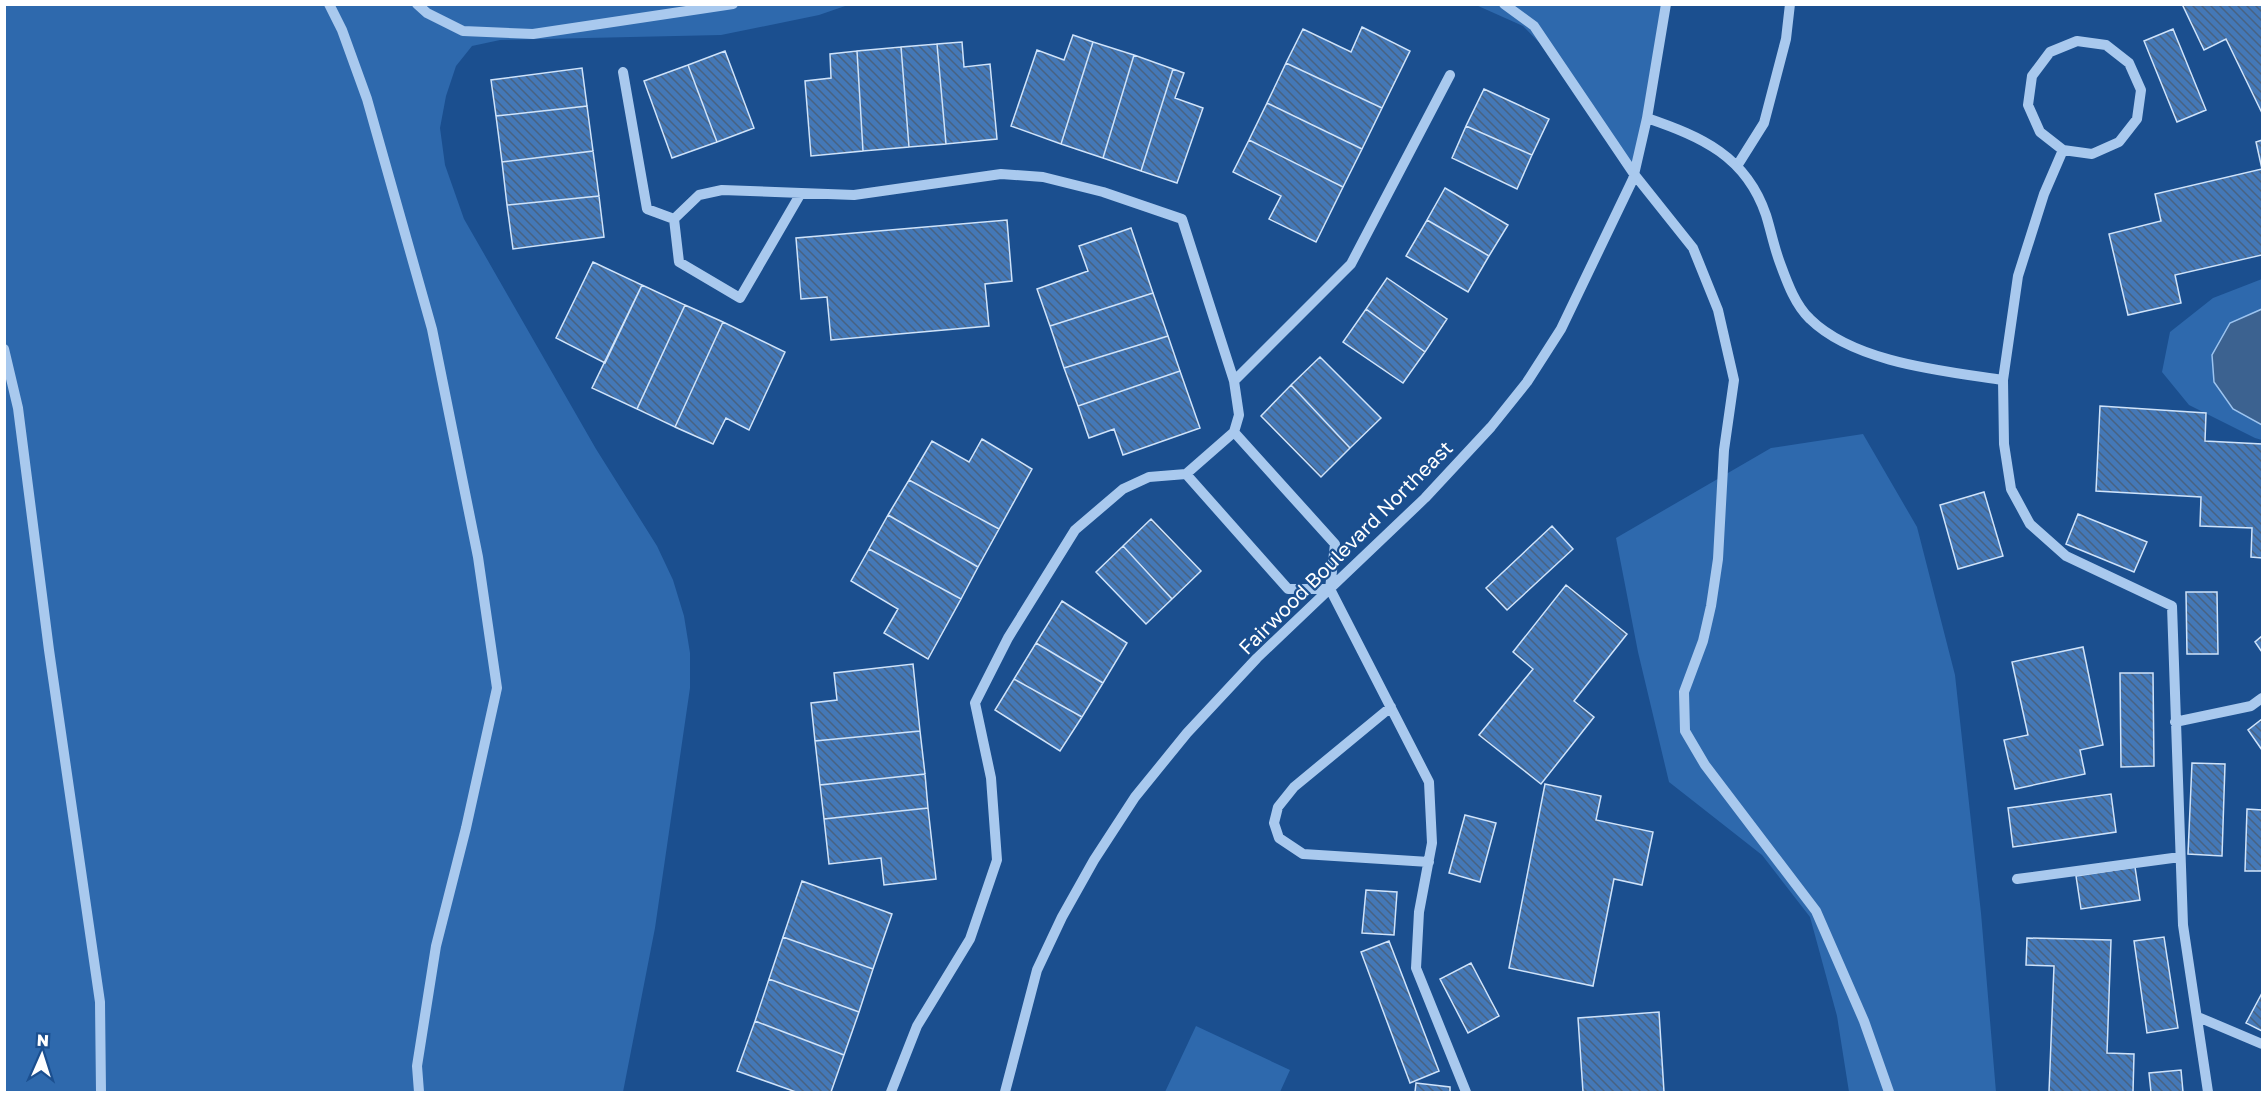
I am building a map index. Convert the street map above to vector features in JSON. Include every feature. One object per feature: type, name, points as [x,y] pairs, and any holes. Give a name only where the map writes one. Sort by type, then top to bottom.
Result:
[{"type":"street","points":[[329,4],[342,30],[367,99],[432,329],[478,557],[497,688],[466,828],[436,946],[422,1020],[417,1066],[420,1092]]},
{"type":"street","points":[[417,4],[427,13],[463,31],[533,34],[733,4]]},
{"type":"street","points":[[1504,4],[1534,26],[1634,174],[1693,248],[1718,310],[1734,380],[1724,450],[1718,559],[1712,606],[1703,641],[1684,692],[1686,731],[1705,765],[1816,911],[1864,1021],[1889,1092]]},
{"type":"street","name":"Fairwood Boulevard Northeast","points":[[1005,1092],[1037,969],[1062,917],[1094,860],[1129,806],[1187,733],[1257,658],[1425,498],[1491,427],[1527,382],[1561,329],[1634,174],[1647,118],[1666,4]]},
{"type":"street","points":[[1737,166],[1764,123],[1786,39],[1790,4]]},
{"type":"street","points":[[2077,41],[2106,45],[2129,63],[2141,90],[2137,119],[2119,142],[2092,154],[2063,150],[2040,132],[2028,105],[2032,76],[2050,52],[2077,41]]},
{"type":"street","points":[[623,72],[647,208],[674,219]]},
{"type":"street","points":[[1234,381],[1351,264],[1450,75]]},
{"type":"street","points":[[1647,118],[1681,130],[1718,149],[1737,166],[1758,198],[1766,215],[1772,241],[1790,288],[1809,319],[1841,342],[1907,366],[2003,381]]},
{"type":"street","points":[[2063,150],[2044,194],[2018,276],[2003,381],[2004,444],[2011,489],[2030,524],[2066,556],[2172,606],[2183,924],[2208,1092]]},
{"type":"street","points":[[674,219],[699,195],[722,190],[854,195],[1001,174],[1043,177],[1103,192],[1182,219],[1234,381],[1239,415],[1234,432],[1186,474],[1149,477],[1123,489],[1075,530],[1008,638],[975,703],[991,778],[997,860],[970,939],[918,1026],[891,1092]]},
{"type":"street","points":[[674,219],[679,262],[740,298],[801,193]]},
{"type":"street","points":[[4,349],[18,408],[100,1002],[101,1092]]},
{"type":"street","points":[[1234,432],[1335,544],[1330,589],[1429,782],[1432,843],[1419,912],[1416,968],[1466,1092]]},
{"type":"street","points":[[1186,474],[1287,589],[1330,589]]},
{"type":"street","points":[[2175,722],[2251,706],[2262,698]]},
{"type":"street","points":[[1391,707],[1294,787],[1278,807],[1274,823],[1279,838],[1303,854],[1429,862]]},
{"type":"street","points":[[2017,879],[2180,857]]},
{"type":"street","points":[[2198,1017],[2262,1044]]},
{"type":"shaded area","points":[[4,5],[848,5],[819,15],[721,35],[500,40],[472,46],[456,66],[446,96],[440,128],[445,165],[464,219],[596,449],[657,546],[673,580],[684,616],[690,653],[690,688],[655,928],[623,1092],[5,1092]]},
{"type":"shaded area","points":[[1476,5],[1666,5],[1633,179],[1566,70],[1523,26]]},
{"type":"shaded area","points":[[2262,279],[2262,440],[2189,405],[2162,372],[2170,332],[2213,298]]},
{"type":"shaded area","points":[[2262,309],[2262,425],[2233,409],[2214,382],[2212,355],[2230,323]]},
{"type":"shaded area","points":[[1863,434],[1917,527],[1955,675],[1981,913],[1996,1092],[1849,1092],[1837,1016],[1810,917],[1762,855],[1669,782],[1638,652],[1616,538],[1771,448]]},
{"type":"shaded area","points":[[1196,1026],[1290,1070],[1280,1092],[1165,1092]]},
{"type":"building","points":[[2182,4],[2262,4],[2262,113],[2226,39],[2204,50]]},
{"type":"building","points":[[1362,27],[1410,51],[1382,108],[1286,63],[1303,29],[1351,52]]},
{"type":"building","points":[[2173,29],[2206,110],[2177,122],[2144,41]]},
{"type":"building","points":[[1073,35],[1093,42],[1061,144],[1011,126],[1037,50],[1064,60]]},
{"type":"building","points":[[962,42],[964,67],[990,64],[997,139],[946,144],[937,44]]},
{"type":"building","points":[[1093,42],[1134,55],[1103,158],[1061,144]]},
{"type":"building","points":[[937,44],[946,144],[909,147],[901,47]]},
{"type":"building","points":[[901,47],[909,147],[863,151],[857,51]]},
{"type":"building","points":[[725,51],[754,128],[717,142],[688,65]]},
{"type":"building","points":[[857,51],[863,151],[811,156],[805,81],[831,78],[830,54]]},
{"type":"building","points":[[1134,55],[1173,69],[1141,171],[1103,158]]},
{"type":"building","points":[[1286,63],[1382,108],[1362,149],[1267,103]]},
{"type":"building","points":[[688,65],[717,142],[672,158],[644,81]]},
{"type":"building","points":[[582,68],[587,106],[496,116],[491,80]]},
{"type":"building","points":[[1173,69],[1184,73],[1175,98],[1203,108],[1177,183],[1141,171]]},
{"type":"building","points":[[1484,89],[1549,119],[1532,155],[1466,126]]},
{"type":"building","points":[[1267,103],[1362,149],[1343,187],[1249,140]]},
{"type":"building","points":[[587,106],[593,151],[502,162],[496,116]]},
{"type":"building","points":[[1466,126],[1532,155],[1517,189],[1452,158]]},
{"type":"building","points":[[1249,140],[1343,187],[1316,242],[1269,219],[1281,196],[1233,172]]},
{"type":"building","points":[[2262,140],[2262,169],[2256,142]]},
{"type":"building","points":[[593,151],[599,196],[507,205],[502,162]]},
{"type":"building","points":[[2262,169],[2262,255],[2175,275],[2181,303],[2128,315],[2109,234],[2161,221],[2155,194]]},
{"type":"building","points":[[1445,188],[1508,225],[1489,256],[1427,220]]},
{"type":"building","points":[[599,196],[604,237],[513,249],[507,205]]},
{"type":"building","points":[[1007,220],[1012,281],[985,284],[989,326],[831,340],[827,297],[801,299],[796,238]]},
{"type":"building","points":[[1427,220],[1489,256],[1468,292],[1406,256]]},
{"type":"building","points":[[1131,228],[1153,293],[1050,326],[1037,289],[1088,271],[1079,246]]},
{"type":"building","points":[[593,262],[642,285],[605,363],[556,338]]},
{"type":"building","points":[[1387,278],[1447,319],[1425,352],[1366,309]]},
{"type":"building","points":[[642,285],[685,305],[637,409],[592,388]]},
{"type":"building","points":[[1153,293],[1168,336],[1064,368],[1050,326]]},
{"type":"building","points":[[685,305],[723,322],[675,427],[637,409]]},
{"type":"building","points":[[1366,309],[1425,352],[1403,383],[1343,342]]},
{"type":"building","points":[[723,322],[785,352],[749,430],[726,418],[713,444],[675,427]]},
{"type":"building","points":[[1168,336],[1180,371],[1078,406],[1064,368]]},
{"type":"building","points":[[1320,357],[1381,418],[1350,448],[1291,385]]},
{"type":"building","points":[[1180,371],[1200,428],[1123,455],[1114,429],[1089,438],[1078,406]]},
{"type":"building","points":[[1291,385],[1350,448],[1321,477],[1261,416]]},
{"type":"building","points":[[2100,406],[2206,413],[2205,441],[2262,444],[2262,558],[2251,557],[2252,528],[2200,526],[2201,497],[2096,491]]},
{"type":"building","points":[[982,439],[1032,469],[999,529],[909,480],[932,441],[969,462]]},
{"type":"building","points":[[909,480],[999,529],[978,567],[888,515]]},
{"type":"building","points":[[1984,492],[2003,556],[1958,569],[1940,505]]},
{"type":"building","points":[[2078,514],[2147,542],[2134,572],[2066,544]]},
{"type":"building","points":[[888,515],[978,567],[961,599],[869,549]]},
{"type":"building","points":[[1151,519],[1201,571],[1172,599],[1123,546]]},
{"type":"building","points":[[1552,526],[1573,549],[1507,610],[1486,588]]},
{"type":"building","points":[[1123,546],[1172,599],[1146,624],[1096,572]]},
{"type":"building","points":[[869,549],[961,599],[928,659],[884,633],[898,609],[851,581]]},
{"type":"building","points":[[1566,585],[1627,634],[1574,701],[1594,717],[1541,784],[1479,735],[1533,669],[1513,652]]},
{"type":"building","points":[[2186,592],[2217,592],[2218,654],[2187,654]]},
{"type":"building","points":[[1062,601],[1127,643],[1103,683],[1036,643]]},
{"type":"building","points":[[2262,636],[2262,652],[2255,642]]},
{"type":"building","points":[[1036,643],[1103,683],[1082,717],[1014,679]]},
{"type":"building","points":[[2083,647],[2103,745],[2080,750],[2085,774],[2015,789],[2004,740],[2028,735],[2012,662]]},
{"type":"building","points":[[913,664],[920,731],[815,741],[811,703],[837,700],[834,673]]},
{"type":"building","points":[[2120,673],[2153,673],[2154,766],[2121,767]]},
{"type":"building","points":[[1014,679],[1082,717],[1060,751],[995,710]]},
{"type":"building","points":[[2262,719],[2262,750],[2248,730]]},
{"type":"building","points":[[920,731],[925,774],[820,785],[815,741]]},
{"type":"building","points":[[2192,763],[2225,764],[2222,856],[2188,854]]},
{"type":"building","points":[[925,774],[928,808],[824,819],[820,785]]},
{"type":"building","points":[[1545,784],[1601,796],[1596,820],[1653,832],[1642,885],[1614,879],[1593,986],[1509,968]]},
{"type":"building","points":[[2111,794],[2116,832],[2013,847],[2008,808]]},
{"type":"building","points":[[928,808],[936,879],[884,885],[881,858],[829,864],[824,819]]},
{"type":"building","points":[[2247,809],[2262,810],[2262,871],[2245,871]]},
{"type":"building","points":[[1465,815],[1496,823],[1480,882],[1449,873]]},
{"type":"building","points":[[2135,867],[2140,900],[2081,909],[2076,876]]},
{"type":"building","points":[[802,881],[892,914],[873,969],[783,937]]},
{"type":"building","points":[[1366,890],[1397,892],[1394,935],[1362,933]]},
{"type":"building","points":[[783,937],[873,969],[859,1012],[769,979]]},
{"type":"building","points":[[2164,937],[2178,1028],[2147,1033],[2134,941]]},
{"type":"building","points":[[2027,938],[2111,940],[2107,1053],[2134,1054],[2133,1092],[2049,1092],[2054,966],[2026,965]]},
{"type":"building","points":[[1389,941],[1439,1071],[1410,1083],[1361,952]]},
{"type":"building","points":[[1471,963],[1499,1016],[1468,1033],[1440,979]]},
{"type":"building","points":[[769,979],[859,1012],[844,1055],[755,1021]]},
{"type":"building","points":[[2262,993],[2262,1031],[2246,1023]]},
{"type":"building","points":[[1659,1012],[1664,1092],[1583,1092],[1578,1018]]},
{"type":"building","points":[[755,1021],[844,1055],[831,1092],[796,1092],[737,1071]]},
{"type":"building","points":[[2181,1070],[2183,1092],[2151,1092],[2149,1073]]},
{"type":"building","points":[[1416,1083],[1450,1087],[1450,1092],[1415,1092]]}]
